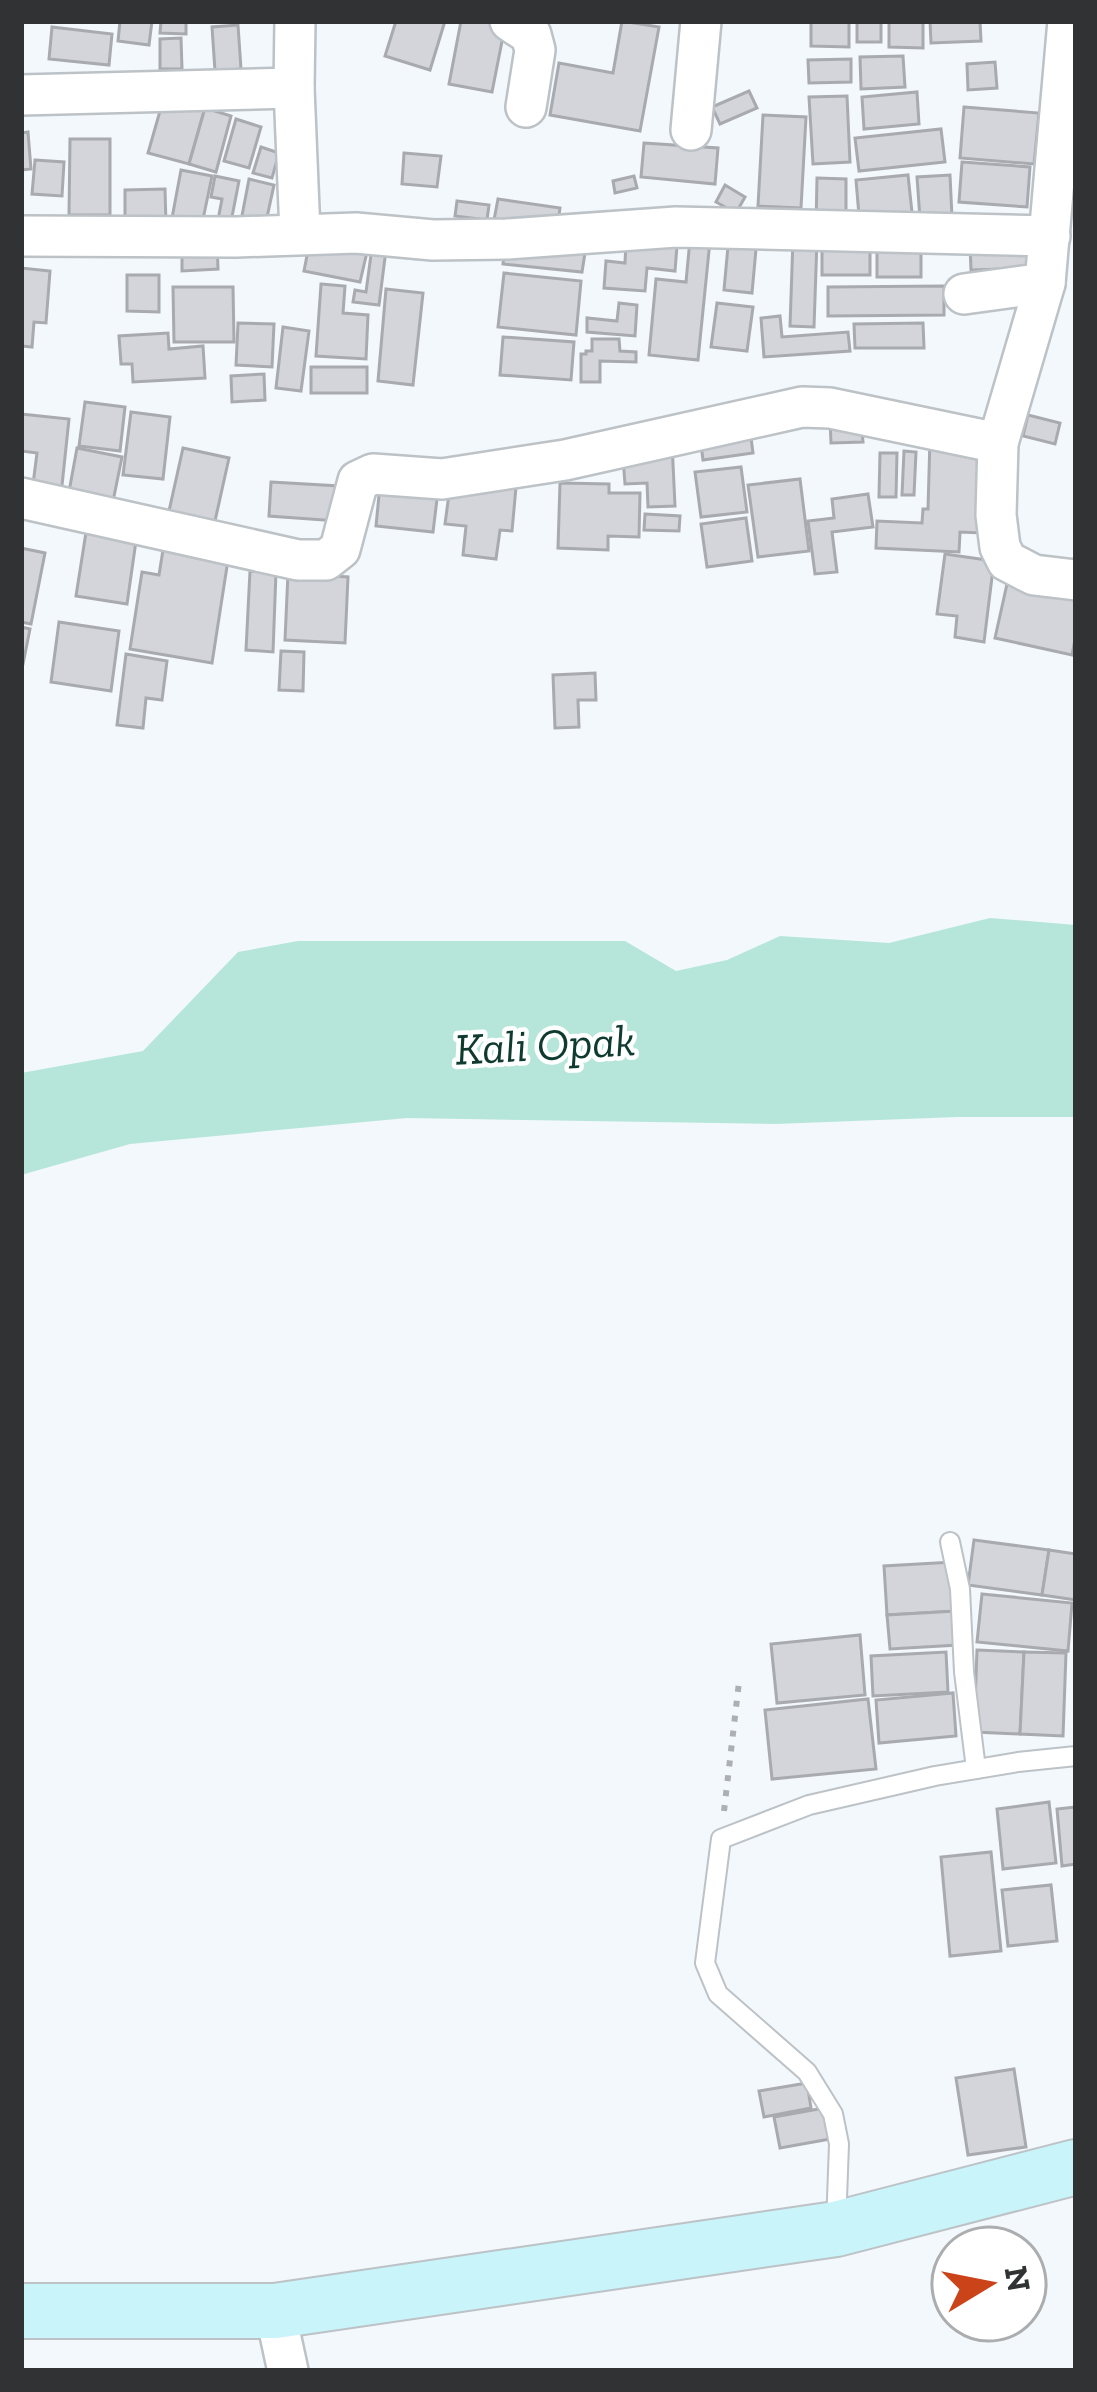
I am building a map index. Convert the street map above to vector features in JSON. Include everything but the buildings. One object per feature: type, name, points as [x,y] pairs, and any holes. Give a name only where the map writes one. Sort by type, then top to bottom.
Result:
[{"type":"street","points":[[296,21],[300,233]]},
{"type":"street","points":[[510,21],[531,35],[535,50],[526,107]]},
{"type":"street","points":[[691,130],[700,21]]},
{"type":"street","points":[[1068,21],[1069,102],[1045,283],[998,443],[996,515],[1007,561],[1034,575],[1076,580]]},
{"type":"street","points":[[21,94],[294,88]]},
{"type":"street","points":[[21,236],[356,233],[433,240],[507,239],[676,227],[1050,236]]},
{"type":"street","points":[[964,294],[1045,283]]},
{"type":"street","points":[[21,498],[298,560],[326,560],[334,557],[344,540],[358,481],[373,474],[442,479],[565,460],[802,407],[830,408],[998,443]]},
{"type":"street","points":[[21,2312],[275,2311],[836,2229],[1076,2167]]},
{"type":"street","points":[[275,2311],[288,2371]]},
{"type":"lane","points":[[950,1542],[960,1588],[976,1769]]},
{"type":"lane","points":[[836,2229],[838,2144],[833,2114],[807,2072],[718,1994],[705,1963],[721,1838],[809,1805],[976,1769],[1076,1756]]},
{"type":"path","points":[[721,1838],[739,1682]]},
{"type":"water","name":"Kali Opak","points":[[990,918],[1076,925],[1076,1117],[775,1124],[407,1118],[130,1144],[21,1175],[21,1073],[143,1051],[238,952],[298,941],[625,941],[676,971],[727,960],[780,936],[889,943]]}]
